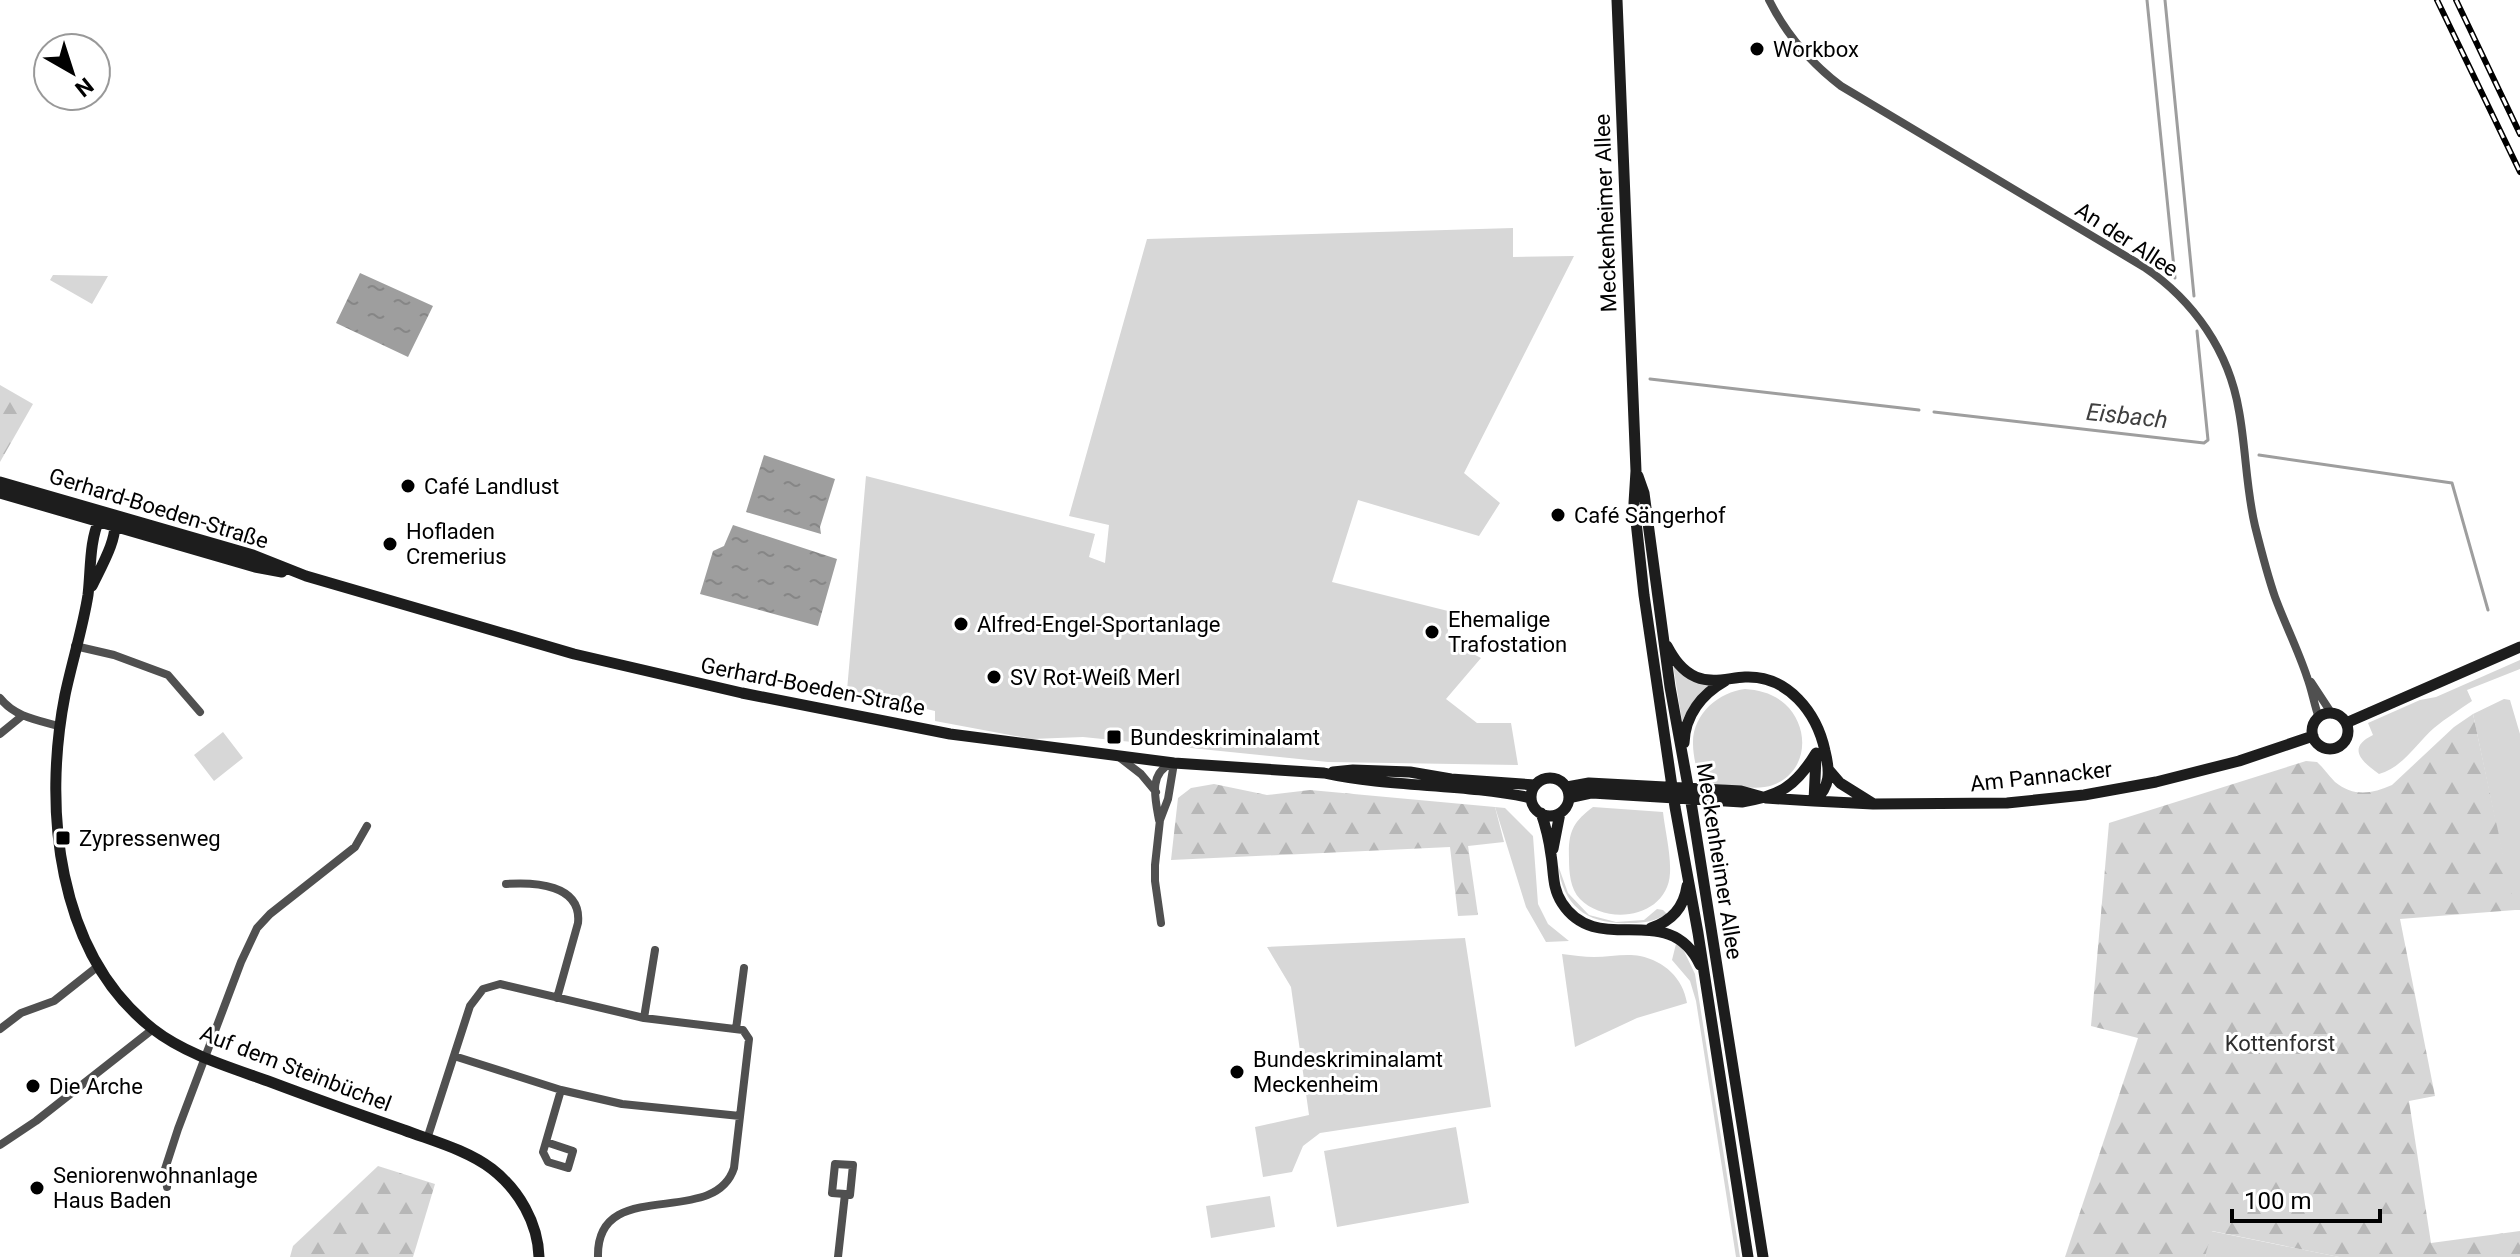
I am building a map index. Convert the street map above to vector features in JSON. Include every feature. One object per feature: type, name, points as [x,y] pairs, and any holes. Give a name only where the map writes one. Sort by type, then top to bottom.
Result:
[{"type":"main road","name":"Meckenheimer Allee","points":[[1617,0],[1636,471],[1634,503],[1671,781],[1748,1257]]},
{"type":"main road","name":"Meckenheimer Allee","points":[[1636,471],[1644,493],[1670,687],[1686,767],[1763,1257]]},
{"type":"main road","name":"Gerhard-Boeden-Straße","points":[[0,482],[255,567],[306,576],[574,654],[742,693],[950,734],[1119,757],[1324,773],[1353,770],[1410,772],[1451,779],[1535,785],[1549,778],[1556,779],[1568,793]]},
{"type":"main road","name":"Gerhard-Boeden-Straße","points":[[0,493],[108,519]]},
{"type":"main road","name":"Auf dem Steinbüchel","points":[[87,597],[94,534],[108,519]]},
{"type":"main road","name":"Auf dem Steinbüchel","points":[[108,519],[75,646],[59,726],[55,771],[56,815],[62,858],[76,919],[97,967],[153,1029],[205,1057],[473,1157],[503,1179],[519,1196],[529,1215],[539,1246],[539,1257]]},
{"type":"main road","points":[[1663,638],[1673,658],[1688,673],[1703,679],[1725,681],[1753,677],[1777,684],[1797,697],[1814,721],[1824,744],[1828,769],[1825,789],[1814,801]]},
{"type":"main road","points":[[2346,723],[2520,647]]},
{"type":"main road","points":[[1686,767],[1684,740],[1688,720],[1705,695],[1725,681]]},
{"type":"main road","points":[[2332,714],[2346,723],[2347,739],[2336,748],[2324,748],[2313,736],[2314,725],[2319,718],[2332,714]]},
{"type":"main road","points":[[1814,721],[1814,801]]},
{"type":"main road","name":"Am Pannacker","points":[[1568,793],[1742,802],[1766,798],[1873,804],[1994,804],[2084,795],[2156,782],[2239,761],[2313,736]]},
{"type":"main road","points":[[1766,798],[1796,781],[1816,753]]},
{"type":"main road","points":[[1828,769],[1840,783],[1873,804]]},
{"type":"main road","name":"Gerhard-Boeden-Straße","points":[[1324,773],[1352,780],[1456,786],[1531,798]]},
{"type":"main road","points":[[1535,785],[1531,798],[1534,807],[1541,813],[1560,813],[1565,808],[1568,793]]},
{"type":"main road","points":[[1541,813],[1556,890],[1562,904],[1572,914],[1601,930],[1657,930],[1676,938],[1697,959],[1703,972]]},
{"type":"main road","points":[[1552,858],[1560,813]]},
{"type":"main road","points":[[1643,929],[1664,923],[1676,912],[1686,896],[1688,881]]},
{"type":"street","name":"An der Allee","points":[[1769,0],[1799,46],[1834,81],[2144,267],[2168,285],[2197,314],[2225,363],[2237,398],[2247,481],[2258,537],[2275,597],[2308,679],[2319,718]]},
{"type":"street","points":[[75,646],[114,655],[168,675],[200,712]]},
{"type":"street","name":"An der Allee","points":[[2308,679],[2332,714]]},
{"type":"street","points":[[0,698],[22,716],[59,726]]},
{"type":"street","points":[[0,734],[22,716]]},
{"type":"street","points":[[1119,757],[1141,774],[1156,792]]},
{"type":"street","points":[[1161,923],[1155,881],[1160,820],[1156,792],[1158,772],[1174,763]]},
{"type":"street","points":[[1160,820],[1168,799],[1174,763]]},
{"type":"street","points":[[167,1187],[165,1169],[205,1057],[257,928],[270,914],[355,847],[367,826]]},
{"type":"street","points":[[506,884],[534,882],[564,892],[575,902],[579,912],[578,923],[557,998]]},
{"type":"street","points":[[644,1018],[655,950]]},
{"type":"street","points":[[0,1029],[21,1013],[54,1001],[97,967]]},
{"type":"street","points":[[736,1029],[744,968]]},
{"type":"street","points":[[427,1139],[470,1006],[483,989],[500,984],[644,1018],[743,1030],[749,1039],[734,1168],[727,1185],[713,1195],[619,1214],[603,1230],[598,1257]]},
{"type":"street","points":[[0,1145],[36,1121],[153,1029]]},
{"type":"street","points":[[454,1056],[561,1090],[622,1104],[740,1116]]},
{"type":"street","points":[[546,1142],[561,1090]]},
{"type":"street","points":[[838,1257],[845,1194]]},
{"type":"green space","points":[[1513,228],[1513,257],[1574,256],[1464,473],[1500,503],[1479,536],[1358,500],[1332,582],[1452,612],[1446,640],[1481,658],[1446,699],[1477,723],[1511,723],[1518,765],[1328,762],[1083,737],[1032,739],[935,721],[935,711],[847,690],[866,476],[1095,534],[1089,557],[1105,563],[1109,525],[1069,516],[1147,239]]},
{"type":"green space","points":[[53,275],[108,276],[92,304],[50,280]]},
{"type":"green space","points":[[0,385],[33,404],[0,462]]},
{"type":"green space","points":[[2520,660],[2520,669],[2467,690],[2472,701],[2434,728],[2395,766],[2379,774],[2363,760],[2360,745],[2373,735],[2368,723]]},
{"type":"green space","points":[[1673,665],[1679,672],[1709,685],[1692,703],[1682,721]]},
{"type":"green space","points":[[1745,689],[1771,695],[1793,714],[1802,737],[1799,760],[1785,779],[1765,787],[1699,782],[1693,744],[1697,723],[1717,700]]},
{"type":"green space","points":[[2504,699],[2510,700],[2520,734],[2520,910],[2514,910],[2473,714]]},
{"type":"green space","name":"Kottenforst","points":[[2473,714],[2515,910],[2400,919],[2435,1096],[2409,1101],[2431,1243],[2520,1231],[2520,1257],[2339,1257],[2212,1231],[2205,1257],[2065,1257],[2138,1038],[2091,1026],[2109,823],[2306,761],[2317,762],[2335,782],[2349,790],[2377,790],[2392,785],[2454,727]]},
{"type":"green space","points":[[223,732],[243,758],[214,781],[194,755]]},
{"type":"green space","points":[[1214,784],[1267,795],[1310,790],[1495,807],[1504,842],[1468,846],[1478,915],[1458,916],[1450,847],[1171,860],[1178,798],[1191,788]]},
{"type":"green space","points":[[1495,807],[1505,808],[1533,836],[1538,904],[1548,924],[1569,941],[1546,942],[1526,907]]},
{"type":"green space","points":[[1593,807],[1663,812],[1670,873],[1667,888],[1659,900],[1648,908],[1620,915],[1606,913],[1592,908],[1574,890],[1569,869],[1571,834],[1576,823]]},
{"type":"green space","points":[[1558,865],[1568,893],[1589,915],[1616,922],[1644,920],[1657,909],[1667,914],[1636,923],[1616,923],[1591,917],[1572,903],[1561,880]]},
{"type":"green space","points":[[1465,938],[1491,1107],[1320,1133],[1303,1146],[1292,1172],[1263,1177],[1255,1127],[1309,1115],[1291,987],[1267,947]]},
{"type":"green space","points":[[1676,944],[1683,949],[1695,974],[1740,1257],[1736,1257],[1696,1001],[1690,981],[1672,960]]},
{"type":"green space","points":[[1562,954],[1649,958],[1677,978],[1687,1003],[1637,1018],[1575,1047]]},
{"type":"green space","points":[[1456,1127],[1469,1203],[1337,1227],[1324,1151]]},
{"type":"green space","points":[[378,1166],[435,1184],[413,1257],[290,1257],[293,1246]]},
{"type":"green space","points":[[1270,1196],[1275,1227],[1211,1238],[1206,1206]]},
{"type":"green space","points":[[2211,1231],[2339,1257],[2205,1257]]},
{"type":"water","points":[[360,273],[433,306],[408,357],[336,323]]},
{"type":"water","points":[[764,455],[835,479],[820,527],[821,534],[746,512]]},
{"type":"water","points":[[733,525],[837,559],[818,626],[700,594],[713,551],[724,546]]},
{"type":"waterway","points":[[2147,0],[2175,278]]},
{"type":"waterway","name":"Eisbach","points":[[2165,0],[2194,296]]},
{"type":"waterway","name":"Eisbach","points":[[1934,412],[2204,443],[2208,440],[2197,331]]},
{"type":"waterway","name":"Eisbach","points":[[1650,379],[1919,410]]},
{"type":"waterway","points":[[2259,455],[2452,483],[2488,610]]},
{"type":"railway","points":[[2437,0],[2520,172]]},
{"type":"railway","points":[[2456,0],[2520,134]]},
{"type":"place","name":"Workbox","points":[[1757,49]]},
{"type":"place","name":"Café Landlust","points":[[408,486]]},
{"type":"place","name":"Café Sängerhof","points":[[1558,515]]},
{"type":"place","name":"Hofladen Cremerius","points":[[390,544]]},
{"type":"place","name":"Alfred-Engel-Sportanlage","points":[[961,624]]},
{"type":"place","name":"Ehemalige Trafostation","points":[[1432,632]]},
{"type":"place","name":"SV Rot-Weiß Merl","points":[[994,677]]},
{"type":"place","name":"Bundeskriminalamt","points":[[1114,737]]},
{"type":"place","name":"Zypressenweg","points":[[63,838]]},
{"type":"place","name":"Bundeskriminalamt Meckenheim","points":[[1237,1072]]},
{"type":"place","name":"Die Arche","points":[[33,1086]]},
{"type":"place","name":"Seniorenwohnanlage Haus Baden","points":[[37,1188]]}]
